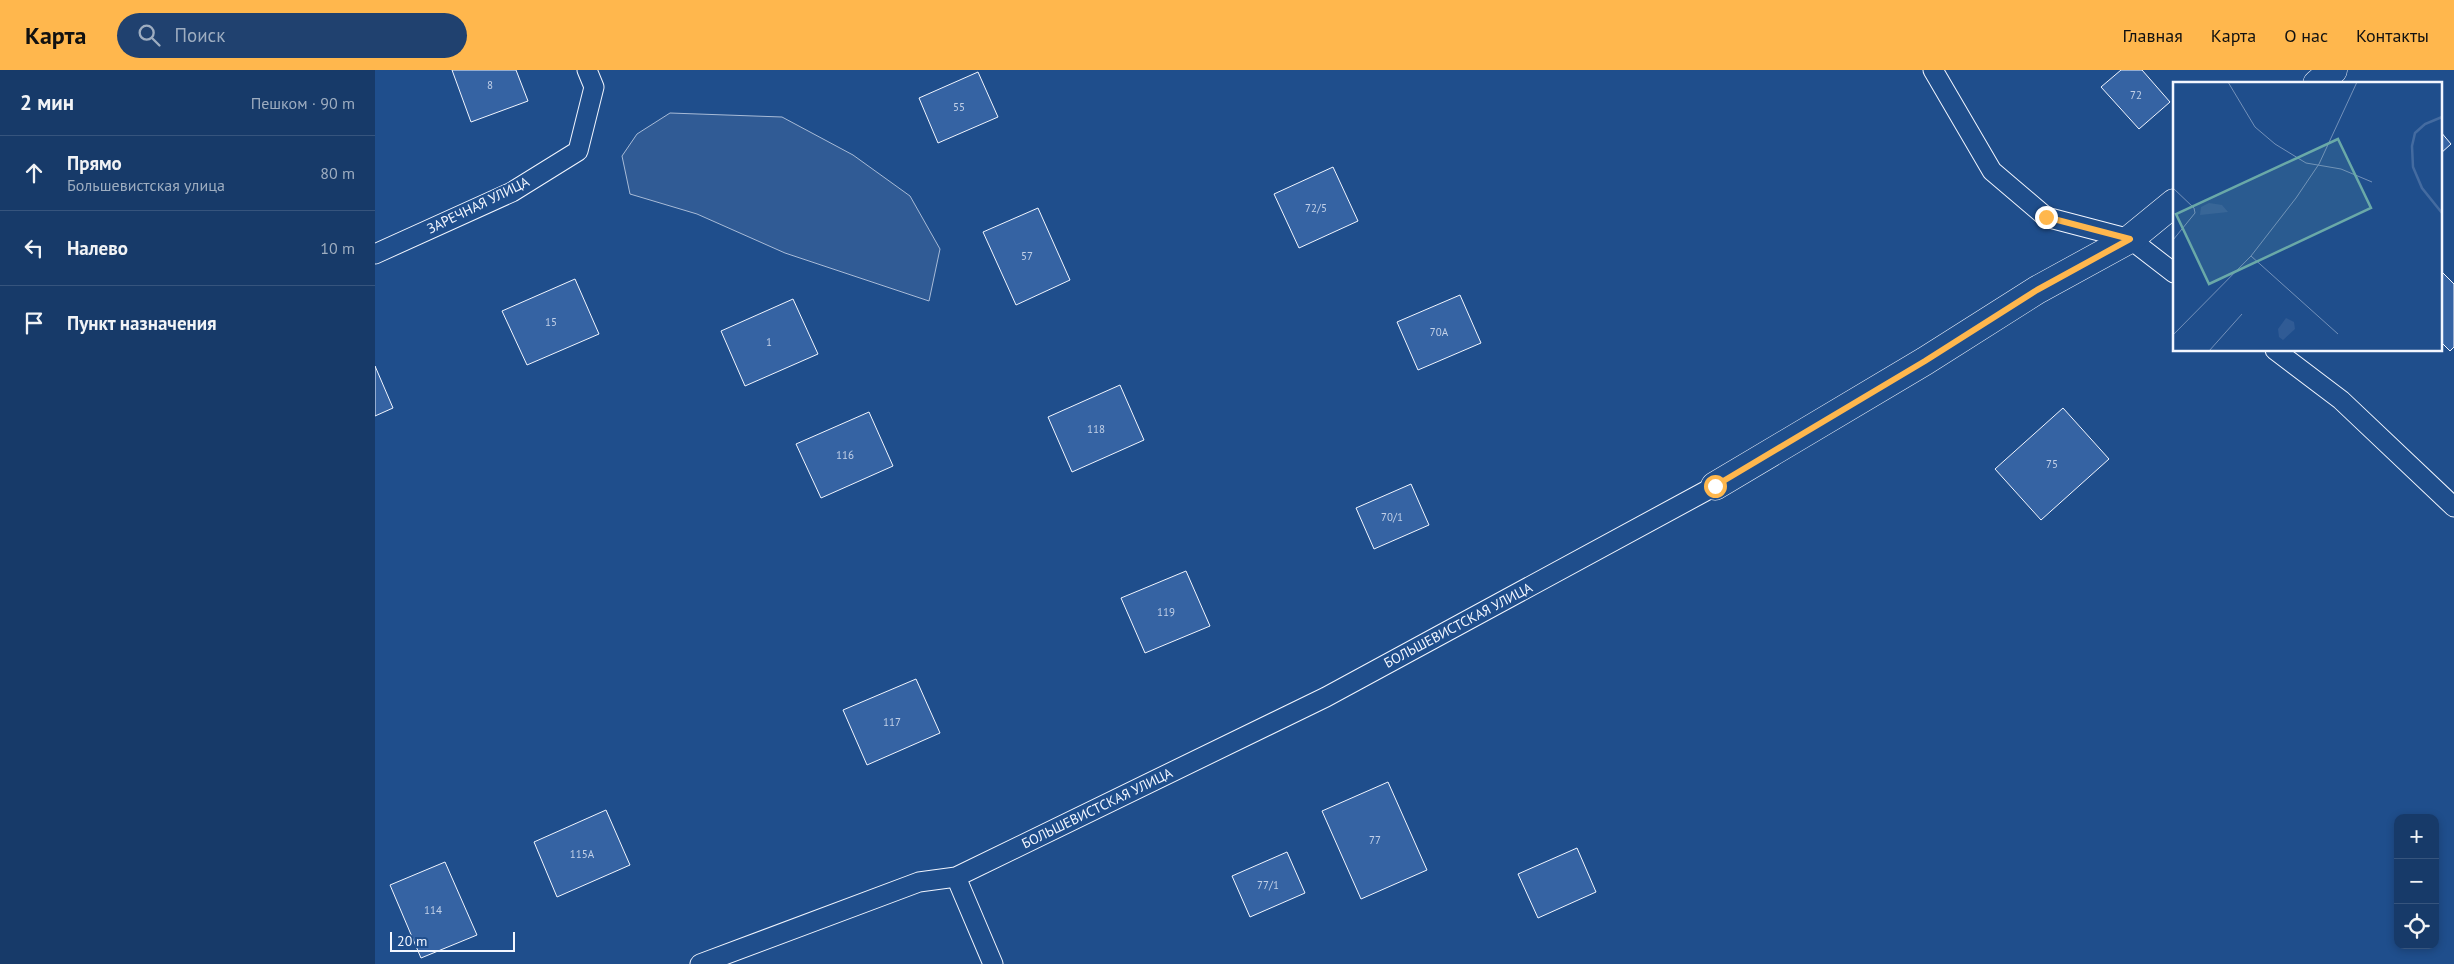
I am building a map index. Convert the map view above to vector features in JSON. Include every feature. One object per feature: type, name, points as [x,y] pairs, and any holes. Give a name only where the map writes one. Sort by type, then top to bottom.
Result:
[{"type":"street","points":[[2319,82],[2333,70]]},
{"type":"street","name":"БОЛЬШЕВИСТСКАЯ УЛИЦА","points":[[1715,486],[1925,361],[2037,290],[2130,239],[2173,204]]},
{"type":"lane","name":"ЗАРЕЧНАЯ УЛИЦА","points":[[375,254],[512,192],[578,151],[594,87],[587,70]]},
{"type":"lane","points":[[1933,70],[1991,171],[2046,217],[2130,239],[2173,272]]},
{"type":"lane","points":[[2276,351],[2341,400],[2454,507]]},
{"type":"lane","name":"БОЛЬШЕВИСТСКАЯ УЛИЦА","points":[[700,964],[919,882],[956,877],[1326,697],[1715,486]]},
{"type":"lane","points":[[956,877],[993,964]]},
{"type":"shaded area","points":[[670,113],[782,117],[853,155],[910,196],[940,249],[929,301],[785,253],[697,214],[630,194],[622,156],[637,134]]},
{"type":"building","points":[[452,70],[516,70],[528,101],[471,122]]},
{"type":"building","points":[[2121,70],[2142,70],[2170,102],[2139,129],[2101,87]]},
{"type":"building","points":[[978,72],[998,117],[938,143],[919,98]]},
{"type":"building","points":[[2441,132],[2451,144],[2441,153]]},
{"type":"building","points":[[1333,167],[1358,221],[1299,248],[1274,194]]},
{"type":"building","points":[[1038,208],[1070,280],[1016,305],[983,232]]},
{"type":"building","points":[[2441,271],[2454,284],[2454,347],[2450,351],[2441,342]]},
{"type":"building","points":[[575,279],[599,334],[527,365],[502,311]]},
{"type":"building","points":[[1460,295],[1481,343],[1418,370],[1397,322]]},
{"type":"building","points":[[793,299],[818,354],[745,386],[721,331]]},
{"type":"building","points":[[375,366],[393,408],[375,416]]},
{"type":"building","points":[[1120,385],[1144,440],[1072,472],[1048,417]]},
{"type":"building","points":[[2063,408],[2109,459],[2041,520],[1995,469]]},
{"type":"building","points":[[869,412],[893,466],[821,498],[796,444]]},
{"type":"building","points":[[1411,484],[1429,525],[1374,549],[1356,508]]},
{"type":"building","points":[[1186,571],[1210,626],[1145,653],[1121,598]]},
{"type":"building","points":[[916,679],[940,733],[867,765],[843,710]]},
{"type":"building","points":[[1388,782],[1427,870],[1361,899],[1322,811]]},
{"type":"building","points":[[606,810],[630,865],[557,897],[534,842]]},
{"type":"building","points":[[1577,848],[1596,892],[1538,918],[1518,874]]},
{"type":"building","points":[[1287,852],[1305,893],[1250,917],[1232,876]]},
{"type":"building","points":[[445,862],[477,935],[421,958],[390,885]]},
{"type":"route","points":[[1715,486],[1925,361],[2037,290],[2130,239],[2046,217]]}]
